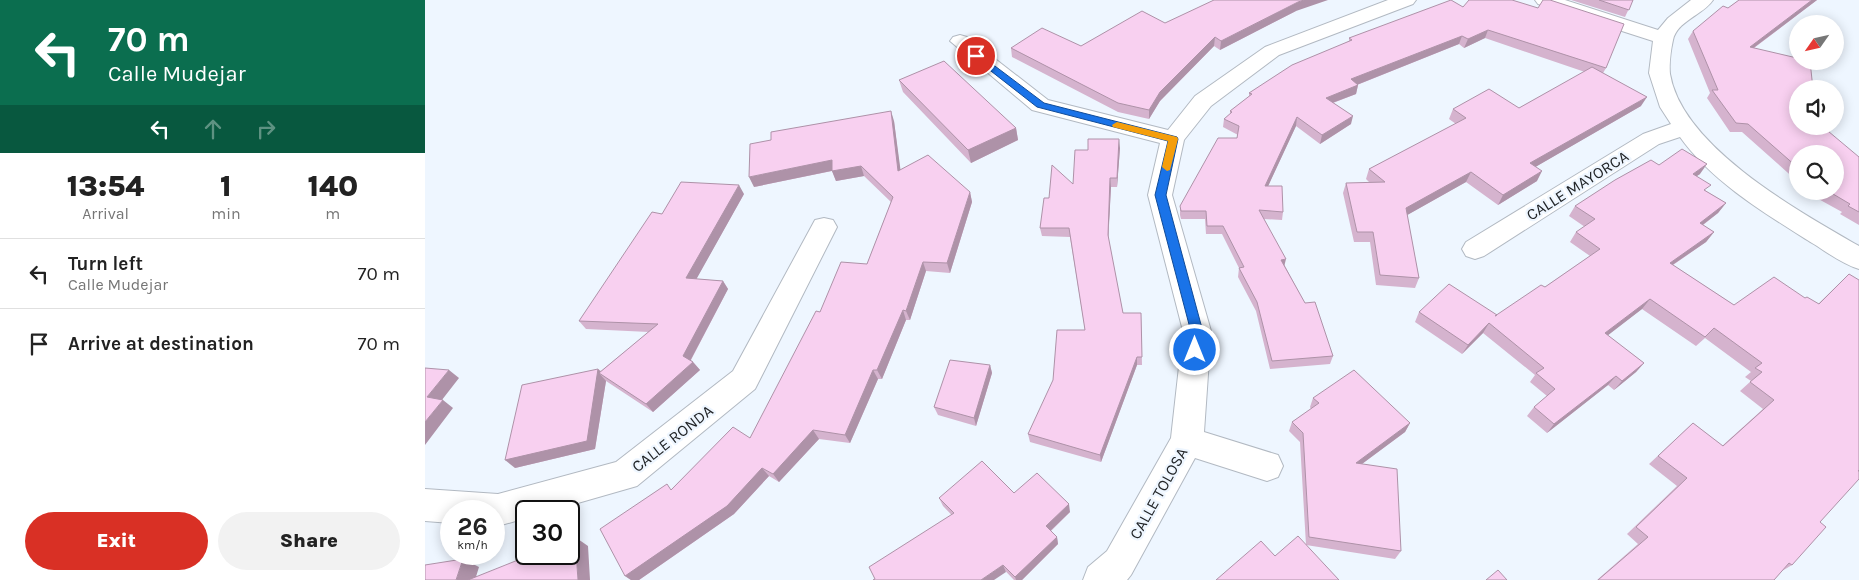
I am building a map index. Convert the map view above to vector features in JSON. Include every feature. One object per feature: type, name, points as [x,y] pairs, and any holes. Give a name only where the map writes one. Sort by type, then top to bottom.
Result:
[{"type":"street","name":"CALLE TOLOSA","points":[[1101,580],[1119,564],[1187,442],[1197,332],[1161,195],[1173,139],[1203,101],[1272,51],[1406,0]]},
{"type":"street","points":[[1545,0],[1663,38]]},
{"type":"street","points":[[1703,0],[1674,23],[1663,38],[1658,74],[1666,100],[1683,128],[1765,202],[1859,258]]},
{"type":"street","points":[[960,41],[1041,105],[1173,139]]},
{"type":"street","name":"CALLE MAYORCA","points":[[1475,249],[1651,139],[1683,128]]},
{"type":"street","name":"CALLE RONDA","points":[[425,505],[499,510],[625,475],[744,380],[824,227]]},
{"type":"street","points":[[1187,442],[1267,466]]},
{"type":"building","points":[[1214,0],[1304,0],[1221,41],[1215,37],[1160,92],[1149,110],[1118,103],[1011,48],[1042,28],[1081,46],[1142,11],[1165,23]]},
{"type":"building","points":[[1451,0],[1463,7],[1469,0],[1512,0],[1538,8],[1543,0],[1550,0],[1624,24],[1606,68],[1488,30],[1468,39],[1462,36],[1351,79],[1358,85],[1326,98],[1353,116],[1322,135],[1297,117],[1265,186],[1282,186],[1283,212],[1259,210],[1286,259],[1281,260],[1305,303],[1315,302],[1333,356],[1272,361],[1257,302],[1239,268],[1244,267],[1223,226],[1207,226],[1206,211],[1181,211],[1180,206],[1218,138],[1237,138],[1239,126],[1224,119],[1232,112],[1230,111],[1252,94],[1249,93],[1292,65],[1352,40],[1349,38]]},
{"type":"building","points":[[1599,0],[1633,0],[1629,10]]},
{"type":"building","points":[[1739,0],[1812,0],[1792,15],[1789,15],[1789,17],[1750,47],[1789,56],[1789,70],[1811,70],[1812,80],[1789,80],[1789,135],[1833,135],[1859,157],[1859,212],[1848,206],[1850,204],[1843,200],[1844,145],[1789,145],[1789,160],[1748,124],[1736,123],[1712,90],[1718,90],[1693,31],[1723,6],[1728,8]]},
{"type":"building","points":[[944,61],[1016,128],[968,150],[899,80]]},
{"type":"building","points":[[1592,67],[1647,97],[1530,163],[1542,171],[1503,195],[1471,172],[1406,208],[1419,278],[1380,275],[1373,232],[1357,232],[1346,183],[1385,182],[1369,169],[1466,118],[1453,109],[1489,89],[1519,108]]},
{"type":"building","points":[[891,111],[898,171],[928,155],[970,192],[947,263],[923,262],[906,311],[903,310],[877,370],[873,370],[845,435],[813,430],[773,474],[762,468],[727,506],[625,576],[600,529],[667,484],[671,490],[733,427],[750,438],[816,311],[820,312],[841,262],[867,264],[893,197],[861,166],[832,171],[832,160],[749,177],[750,144],[771,140],[771,132]]},
{"type":"building","points":[[1088,139],[1119,139],[1117,178],[1110,178],[1108,235],[1123,313],[1141,313],[1142,357],[1137,357],[1100,455],[1028,434],[1053,380],[1057,330],[1085,330],[1069,228],[1040,228],[1044,198],[1049,198],[1052,165],[1073,184],[1075,150],[1088,150]]},
{"type":"building","points":[[1682,149],[1707,164],[1693,174],[1711,185],[1704,190],[1726,203],[1700,223],[1714,232],[1670,263],[1734,305],[1774,277],[1805,298],[1807,297],[1819,304],[1849,274],[1859,280],[1859,479],[1820,522],[1826,527],[1792,565],[1789,563],[1774,580],[1598,580],[1648,537],[1636,527],[1687,478],[1658,456],[1693,423],[1723,446],[1774,400],[1750,382],[1762,372],[1755,368],[1762,363],[1714,328],[1705,337],[1650,299],[1605,333],[1644,363],[1622,381],[1616,376],[1554,424],[1534,407],[1555,389],[1536,373],[1544,368],[1489,323],[1468,345],[1419,312],[1449,284],[1497,315],[1541,285],[1545,287],[1600,249],[1576,232],[1595,219],[1575,206],[1615,180],[1651,160],[1659,165]]},
{"type":"building","points":[[681,182],[739,185],[686,278],[723,281],[683,356],[693,362],[646,404],[599,373],[658,324],[579,321],[652,212],[662,214]]},
{"type":"building","points":[[950,360],[990,365],[974,418],[934,407]]},
{"type":"building","points":[[425,368],[449,370],[427,397],[443,400],[425,422]]},
{"type":"building","points":[[598,369],[587,441],[505,460],[522,385]]},
{"type":"building","points":[[1354,370],[1410,423],[1356,463],[1397,469],[1401,551],[1309,537],[1303,433],[1292,422],[1319,403],[1313,398]]},
{"type":"building","points":[[982,461],[1014,493],[1037,473],[1069,504],[1046,526],[1057,537],[1015,577],[1003,565],[981,580],[873,580],[875,579],[869,567],[954,513],[939,498]]},
{"type":"building","points":[[1298,536],[1339,580],[1216,580],[1261,541],[1275,556]]},
{"type":"building","points":[[515,561],[515,565],[577,565],[578,580],[468,580]]},
{"type":"building","points":[[440,563],[440,565],[461,565],[456,580],[425,580],[425,565]]},
{"type":"building","points":[[1498,570],[1507,580],[1486,580]]},
{"type":"slow traffic","points":[[1117,125],[1173,139],[1167,167]]},
{"type":"route","points":[[976,56],[1041,105],[1173,139],[1161,195],[1197,332],[1195,350]]}]
